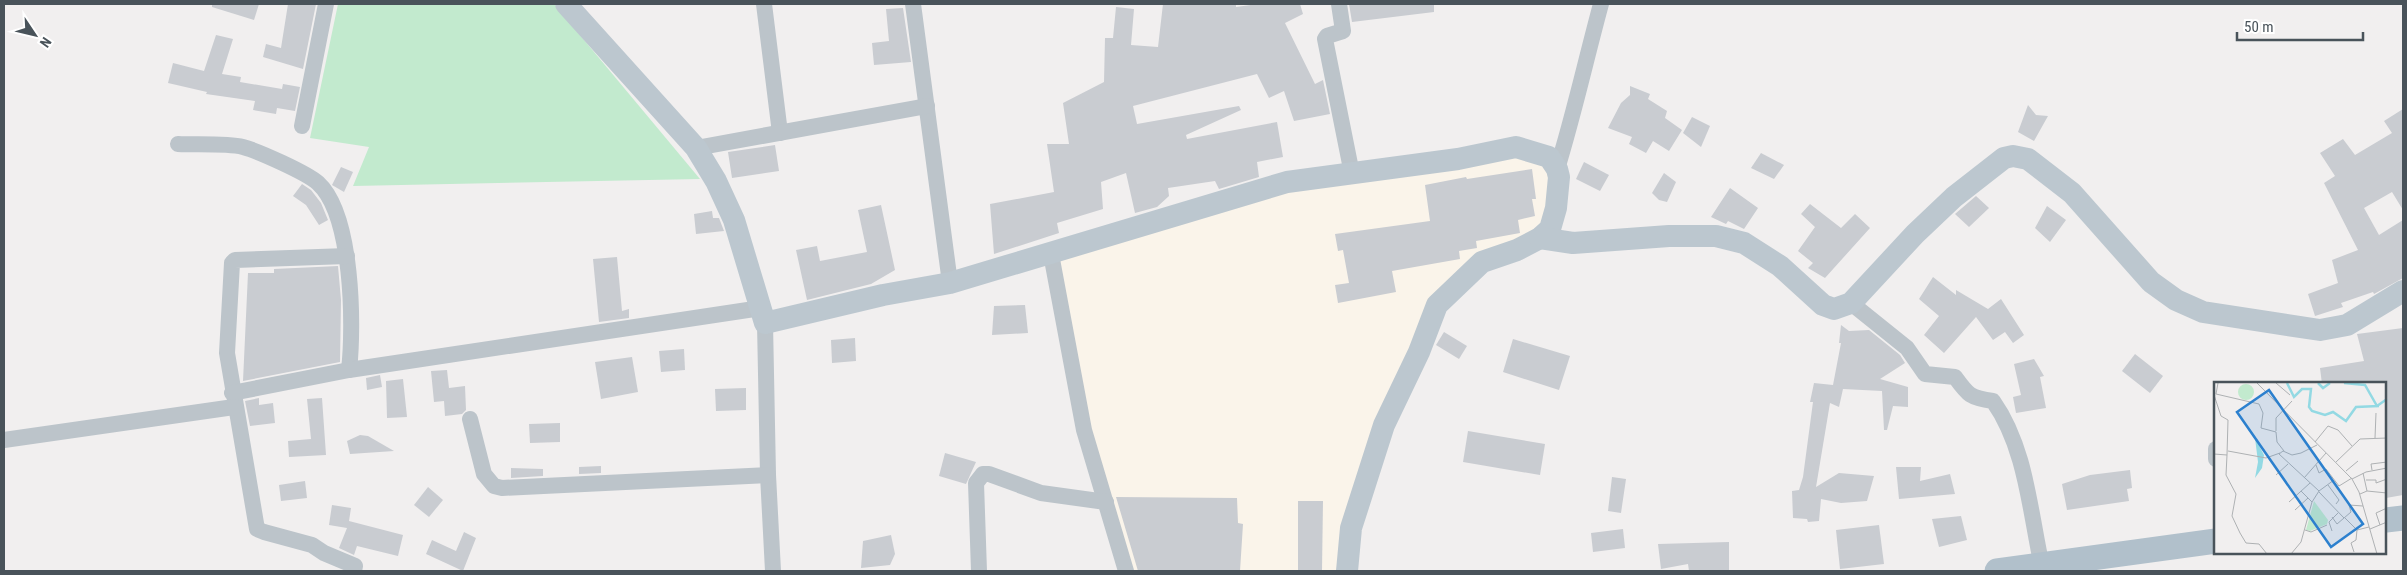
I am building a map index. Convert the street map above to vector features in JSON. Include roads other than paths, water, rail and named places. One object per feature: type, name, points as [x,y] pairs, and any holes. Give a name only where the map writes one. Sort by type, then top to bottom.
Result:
[{"type":"main road","points":[[1997,571],[2042,568],[2214,541]]},
{"type":"street","points":[[302,126],[326,4]]},
{"type":"street","points":[[566,4],[696,148],[716,181],[734,220],[763,315],[773,571]]},
{"type":"street","points":[[764,4],[780,133]]},
{"type":"street","points":[[913,4],[950,283]]},
{"type":"street","points":[[1339,4],[1344,31],[1327,36],[1325,39],[1352,174]]},
{"type":"street","points":[[1347,571],[1351,528],[1384,425],[1419,352],[1437,305],[1482,262],[1517,250],[1540,238],[1550,229],[1556,208],[1558,169],[1576,107],[1579,84],[1601,4]]},
{"type":"street","points":[[696,148],[927,106]]},
{"type":"street","points":[[178,144],[242,147],[309,176],[319,183],[330,202],[344,235],[352,322],[349,370]]},
{"type":"street","points":[[4,440],[233,400],[349,370],[763,315],[950,283],[1052,254],[1287,182],[1458,159],[1516,147],[1549,157],[1558,169]]},
{"type":"street","points":[[1540,238],[1573,243],[1669,236],[1716,236],[1744,243],[1780,266],[1823,305],[1834,309],[1852,303],[1914,234],[1954,197],[2004,158],[2013,156],[2028,159],[2072,193],[2151,282],[2176,300],[2203,312],[2320,330],[2347,325],[2403,291]]},
{"type":"street","points":[[1052,254],[1084,430],[1126,571]]},
{"type":"street","points":[[347,256],[233,261],[226,338],[233,400],[257,528],[264,532],[312,545],[324,553],[356,566],[354,571]]},
{"type":"street","points":[[1852,303],[1907,348],[1925,374],[1955,377],[1967,394],[1976,399],[1993,401],[2005,417],[2023,471],[2042,568]]},
{"type":"street","points":[[470,419],[484,474],[494,486],[502,488],[768,475]]},
{"type":"street","points":[[979,571],[976,483],[982,474],[989,474],[1041,493],[1106,502]]}]
